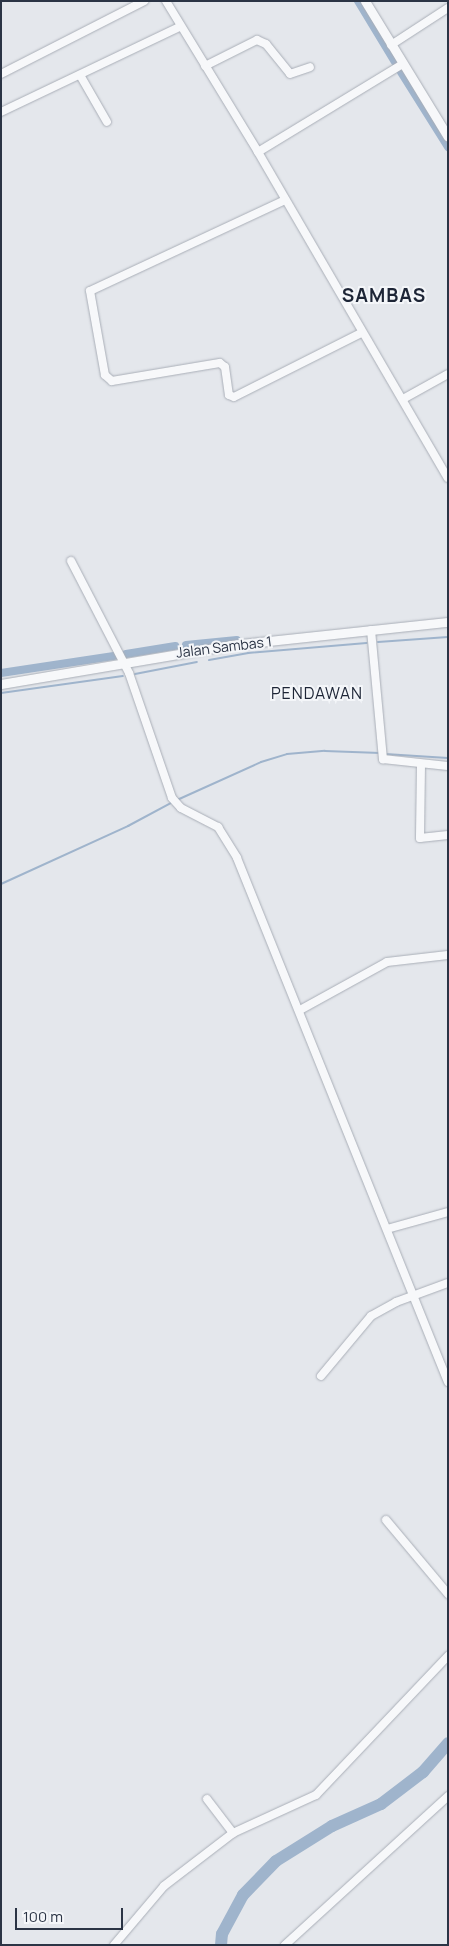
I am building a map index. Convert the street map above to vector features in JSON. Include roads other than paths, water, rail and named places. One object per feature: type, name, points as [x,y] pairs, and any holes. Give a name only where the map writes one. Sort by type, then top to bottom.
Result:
[{"type":"street","points":[[1,74],[144,1]]},
{"type":"street","points":[[166,1],[258,152],[361,334],[403,399],[448,478]]},
{"type":"street","points":[[365,1],[447,134]]},
{"type":"street","points":[[391,45],[448,8]]},
{"type":"street","points":[[1,112],[181,26]]},
{"type":"street","points":[[205,66],[257,40],[266,44],[290,74],[310,67]]},
{"type":"street","points":[[258,152],[403,64]]},
{"type":"street","points":[[80,75],[107,122]]},
{"type":"street","points":[[284,200],[90,291],[105,375],[112,382],[220,363],[225,367],[229,395],[234,397],[361,334]]},
{"type":"street","points":[[403,399],[448,374]]},
{"type":"street","points":[[71,561],[123,661],[174,801],[218,826],[228,839],[300,1010],[448,1382]]},
{"type":"street","name":"Jalan Sambas 1","points":[[1,684],[123,661],[231,644],[448,622]]},
{"type":"street","points":[[371,630],[383,758],[421,765],[448,766]]},
{"type":"street","points":[[421,765],[420,838],[448,836]]},
{"type":"street","points":[[300,1010],[387,962],[448,955]]},
{"type":"street","points":[[387,1229],[448,1212]]},
{"type":"street","points":[[321,1376],[365,1321],[414,1294],[448,1282]]},
{"type":"street","points":[[386,1520],[448,1594]]},
{"type":"street","points":[[114,1945],[147,1902],[233,1833],[316,1795],[448,1656]]},
{"type":"street","points":[[285,1945],[448,1796]]},
{"type":"street","points":[[207,1799],[233,1833]]},
{"type":"waterway","points":[[358,1],[395,62]]},
{"type":"waterway","points":[[401,72],[448,147]]},
{"type":"waterway","points":[[378,642],[448,637]]},
{"type":"waterway","points":[[186,645],[237,640]]},
{"type":"waterway","points":[[209,660],[248,653],[367,643]]},
{"type":"waterway","points":[[126,654],[175,646]]},
{"type":"waterway","points":[[1,673],[114,656]]},
{"type":"waterway","points":[[135,674],[197,662]]},
{"type":"waterway","points":[[1,693],[123,676]]},
{"type":"waterway","points":[[177,800],[261,762],[287,754],[325,751],[380,753]]},
{"type":"waterway","points":[[385,754],[448,758]]},
{"type":"waterway","points":[[1,884],[128,826],[173,802]]},
{"type":"waterway","points":[[221,1945],[222,1934],[243,1895],[276,1861],[332,1826],[381,1804],[423,1772],[448,1743]]},
{"type":"district","name":"SAMBAS","points":[[384,296]]},
{"type":"district","name":"PENDAWAN","points":[[317,693]]}]
